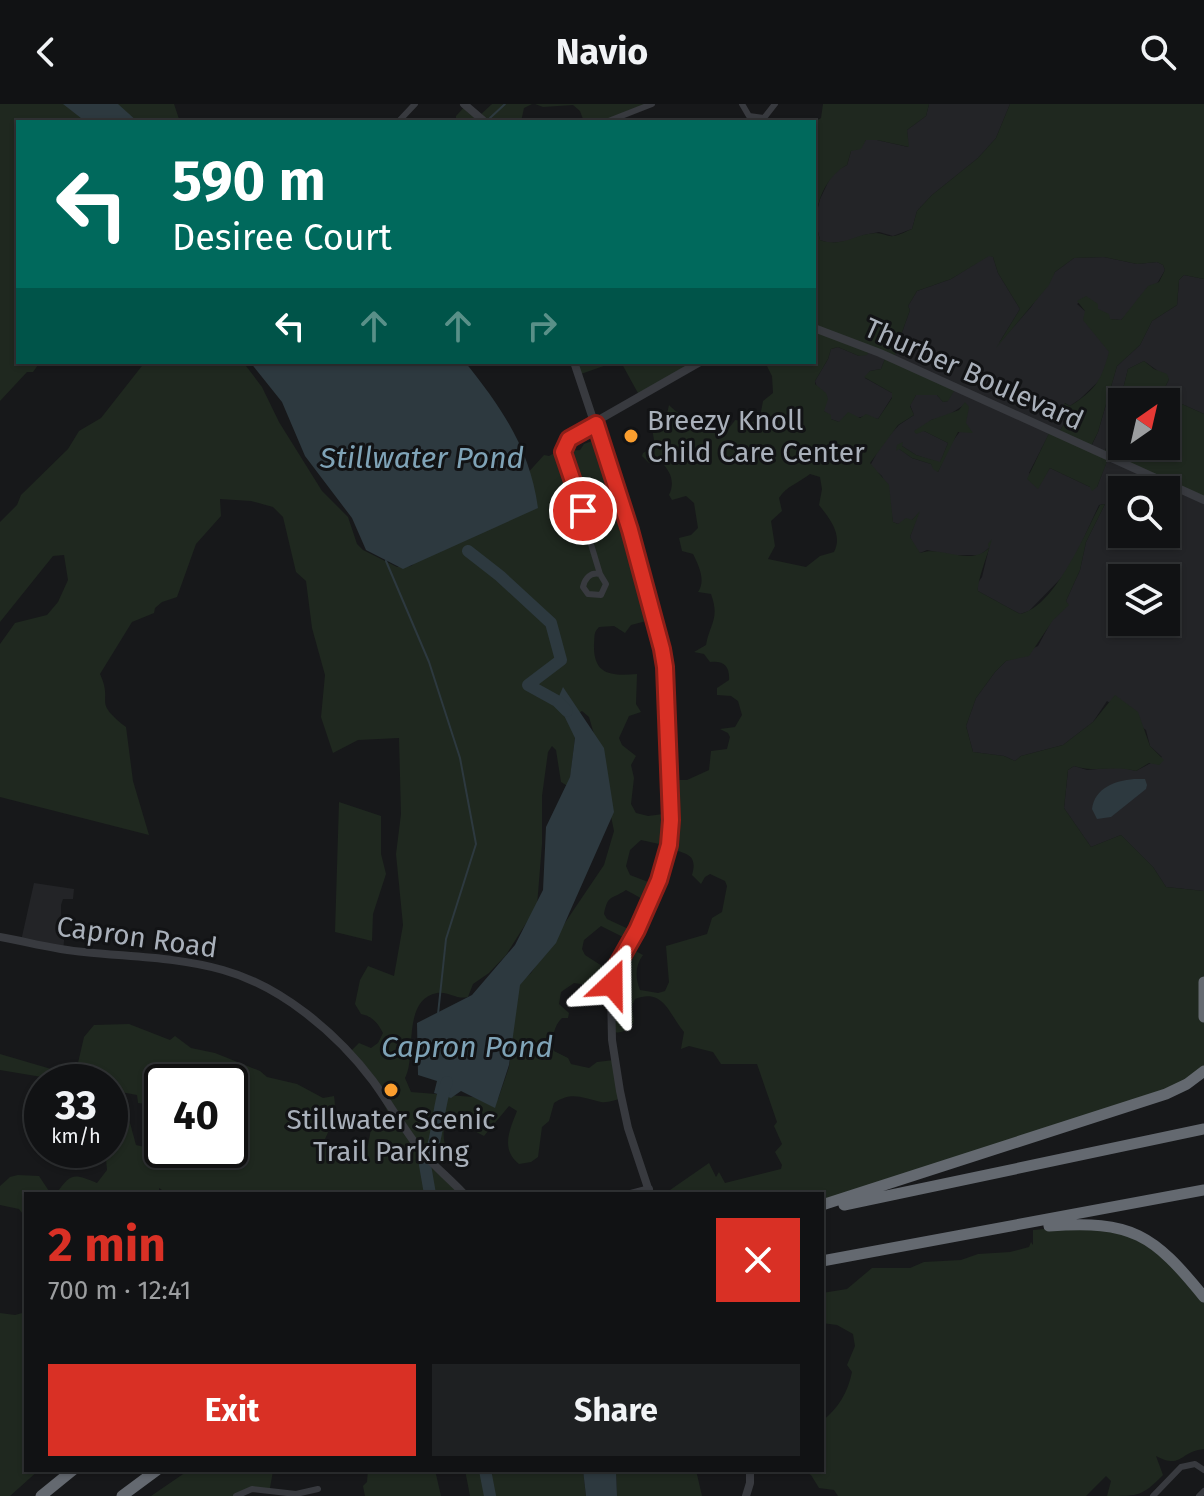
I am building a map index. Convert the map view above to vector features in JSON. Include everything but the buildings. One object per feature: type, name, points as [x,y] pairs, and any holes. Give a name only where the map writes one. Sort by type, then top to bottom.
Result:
[{"type":"highway","points":[[1204,982],[1204,1017]]},
{"type":"highway","points":[[824,1206],[1166,1094],[1204,1071]]},
{"type":"highway","points":[[824,1207],[1204,1129]]},
{"type":"highway","points":[[824,1261],[1204,1190]]},
{"type":"highway","points":[[992,1230],[1089,1224],[1124,1230],[1167,1253],[1204,1297]]},
{"type":"highway","points":[[41,1496],[71,1472]]},
{"type":"highway","points":[[122,1496],[154,1472]]},
{"type":"street","points":[[400,120],[415,104]]},
{"type":"street","points":[[464,104],[483,120]]},
{"type":"street","points":[[611,120],[652,104]]},
{"type":"street","points":[[742,104],[749,116],[757,118],[764,118],[775,105]]},
{"type":"street","name":"Thurber Boulevard","points":[[816,329],[880,353],[1204,500]]},
{"type":"street","points":[[575,364],[630,530],[665,667],[671,820],[669,845],[659,880],[637,930],[615,969],[611,991],[612,1040],[620,1091],[628,1128],[650,1192]]},
{"type":"street","points":[[600,574],[563,452],[569,439],[697,364]]},
{"type":"street","name":"Capron Road","points":[[1,939],[84,952],[170,959],[241,976],[309,1016],[345,1049],[371,1079],[424,1154],[462,1192]]},
{"type":"street","points":[[1153,1496],[1181,1467],[1195,1464],[1204,1470]]},
{"type":"street","points":[[746,1496],[750,1472]]},
{"type":"street","points":[[236,1496],[252,1489],[296,1494],[318,1489]]},
{"type":"street","points":[[1199,1496],[1204,1491]]},
{"type":"shaded area","points":[[0,104],[66,104],[86,120],[16,120],[16,364],[39,364],[0,401]]},
{"type":"shaded area","points":[[111,104],[174,104],[179,120],[129,120]]},
{"type":"shaded area","points":[[492,104],[532,104],[524,108],[521,120],[456,120],[466,105],[479,116]]},
{"type":"shaded area","points":[[535,104],[650,104],[610,120],[583,120],[573,105],[543,107]]},
{"type":"shaded area","points":[[823,104],[929,104],[926,116],[907,130],[909,147],[866,140],[861,149],[851,151],[847,165],[825,188],[816,225],[816,121],[821,118]]},
{"type":"shaded area","points":[[929,104],[1010,104],[996,138],[978,158],[917,211],[912,229],[893,236],[879,232],[850,241],[829,243],[820,240],[816,216],[833,172],[847,165],[851,151],[866,140],[908,147],[907,130],[926,116]]},
{"type":"shaded area","points":[[1010,104],[1204,104],[1204,279],[1184,275],[1179,280],[1177,305],[1152,321],[1140,345],[1117,366],[1111,388],[1108,388],[1098,432],[1090,448],[1103,454],[1108,445],[1108,459],[1097,487],[1092,491],[1090,487],[1050,468],[1038,489],[1027,479],[1050,431],[1058,434],[1065,422],[1064,403],[1070,406],[1092,389],[1109,352],[1083,320],[1085,311],[1077,301],[1086,296],[1098,304],[1098,309],[1109,314],[1110,319],[1121,320],[1148,286],[1159,282],[1165,270],[1157,262],[1137,264],[1104,257],[1074,258],[1055,272],[1049,285],[996,348],[1020,309],[998,273],[993,257],[989,256],[951,279],[917,291],[908,306],[910,310],[901,335],[904,341],[893,358],[956,388],[948,401],[943,402],[937,395],[916,395],[910,406],[914,415],[898,425],[870,463],[889,485],[893,522],[898,524],[906,518],[912,520],[920,511],[910,537],[920,553],[928,551],[973,556],[989,548],[992,539],[978,591],[1020,614],[1033,608],[1057,584],[1100,505],[1105,504],[1086,542],[1080,570],[1066,601],[1069,605],[1053,620],[1029,656],[1006,661],[995,672],[976,698],[966,726],[973,752],[1004,756],[1015,761],[1021,756],[1063,745],[1093,722],[1115,695],[1138,712],[1150,746],[1164,760],[1159,765],[1149,763],[1136,771],[1074,766],[1068,770],[1064,808],[1091,847],[1121,835],[1153,867],[1166,887],[1204,891],[1204,1071],[1198,1078],[824,1203],[824,1192],[665,1192],[709,1163],[716,1177],[719,1172],[725,1183],[781,1169],[775,1152],[782,1144],[774,1126],[777,1122],[757,1064],[721,1064],[713,1052],[689,1046],[681,1049],[684,1032],[665,1005],[653,997],[635,999],[632,1006],[634,1022],[625,1030],[613,1032],[611,989],[574,983],[561,992],[559,1004],[569,1013],[568,1018],[562,1018],[555,1029],[554,1051],[568,1058],[571,1064],[589,1068],[597,1062],[614,1060],[622,1098],[604,1102],[572,1096],[560,1099],[554,1103],[549,1121],[542,1127],[538,1157],[519,1164],[508,1145],[517,1111],[509,1106],[484,1136],[450,1118],[444,1130],[447,1154],[438,1164],[463,1192],[165,1192],[159,1188],[159,1192],[58,1192],[73,1177],[97,1183],[107,1168],[128,1168],[128,1122],[136,1145],[144,1147],[144,1168],[248,1168],[248,1066],[267,1077],[297,1084],[323,1098],[334,1096],[333,1118],[325,1139],[331,1155],[357,1158],[368,1145],[371,1129],[391,1118],[376,1089],[347,1055],[359,1043],[371,1048],[383,1033],[374,1020],[361,1014],[355,1004],[360,980],[368,966],[394,976],[403,925],[396,854],[401,814],[399,738],[358,740],[333,753],[321,717],[325,675],[312,628],[306,581],[296,572],[283,517],[273,507],[251,501],[220,499],[221,516],[196,544],[177,597],[162,602],[154,613],[132,622],[100,674],[106,706],[126,727],[133,781],[149,835],[0,797],[0,644],[15,623],[47,615],[58,602],[68,580],[64,555],[53,556],[0,622],[0,522],[17,505],[21,495],[68,449],[79,431],[101,418],[143,364],[245,364],[262,387],[279,422],[322,491],[348,517],[357,544],[397,567],[411,566],[525,476],[544,455],[549,456],[570,444],[566,451],[580,450],[584,444],[600,438],[654,619],[631,625],[625,633],[614,626],[599,627],[595,635],[594,654],[600,668],[605,671],[619,675],[637,674],[636,704],[641,712],[629,716],[619,738],[622,745],[636,756],[631,765],[634,778],[631,804],[636,813],[648,816],[671,813],[670,780],[687,780],[709,770],[711,751],[727,749],[730,737],[720,729],[735,727],[742,715],[738,701],[731,696],[717,695],[717,688],[729,680],[725,665],[710,662],[704,654],[694,652],[706,645],[715,609],[711,594],[698,592],[702,578],[699,568],[693,554],[682,551],[679,538],[691,535],[698,528],[694,503],[686,496],[672,500],[668,470],[662,463],[649,463],[642,456],[655,446],[652,428],[665,423],[669,405],[705,428],[721,431],[727,430],[735,420],[753,422],[760,417],[763,401],[773,393],[772,376],[766,364],[816,364],[816,225],[820,240],[828,242],[842,242],[876,233],[894,236],[912,229],[917,211],[978,158],[996,138]],"holes":[[[838,347],[859,356],[867,355],[870,349],[886,356],[881,369],[870,371],[864,377],[892,393],[892,398],[878,419],[866,414],[860,418],[848,412],[839,422],[824,411],[828,399],[815,381],[831,349]],[[810,474],[820,477],[822,489],[819,505],[836,533],[834,552],[820,556],[806,567],[768,559],[775,546],[771,521],[782,511],[779,498]],[[582,711],[589,717],[596,741],[614,831],[604,865],[531,973],[501,998],[511,1051],[498,1099],[411,1092],[405,1078],[418,1006],[437,993],[468,997],[473,984],[506,955],[537,906],[542,796],[548,752],[552,746],[556,750],[561,782],[569,787],[578,713]],[[641,840],[668,846],[690,856],[692,875],[701,884],[710,874],[725,881],[727,886],[722,912],[712,918],[707,934],[666,946],[669,982],[665,991],[658,993],[640,990],[637,972],[643,955],[628,947],[613,973],[585,955],[582,949],[584,940],[601,926],[631,941],[635,932],[607,919],[604,914],[611,898],[626,890],[648,902],[656,885],[630,875],[626,866],[630,850]]]},
{"type":"shaded area","points":[[989,255],[993,257],[998,273],[1020,309],[999,343],[1031,307],[1055,272],[1074,258],[1104,257],[1137,264],[1157,262],[1163,265],[1165,270],[1158,282],[1121,320],[1110,319],[1081,301],[1077,304],[1085,311],[1110,352],[1107,368],[1101,379],[1080,399],[1070,406],[1065,403],[1065,422],[1058,434],[1050,432],[1029,473],[1041,481],[1050,468],[1090,487],[1097,487],[1108,458],[1150,476],[1108,476],[1108,548],[1180,548],[1180,489],[1204,499],[1204,891],[1166,887],[1153,867],[1121,835],[1091,847],[1064,808],[1068,770],[1074,766],[1087,770],[1120,767],[1136,771],[1162,757],[1150,746],[1146,730],[1107,701],[1093,722],[1063,745],[1021,756],[1015,761],[1004,756],[973,752],[966,726],[976,698],[1006,661],[1038,646],[1052,620],[1068,605],[1066,601],[1080,570],[1086,542],[1105,504],[1099,505],[1069,570],[1029,611],[1020,614],[978,591],[977,584],[982,577],[989,548],[980,555],[950,555],[927,550],[920,553],[916,550],[910,537],[918,514],[912,520],[898,524],[893,522],[882,476],[870,466],[882,443],[914,415],[910,405],[916,395],[937,395],[943,402],[948,401],[892,358],[900,345],[910,310],[908,306],[917,291],[951,279]],"holes":[[[964,405],[966,423],[950,445],[938,472],[931,464],[912,458],[898,448],[902,443],[916,455],[940,463],[948,443],[924,431],[931,420],[947,416]]]},
{"type":"shaded area","points":[[1184,275],[1204,279],[1204,414],[1180,403],[1180,388],[1165,388],[1169,379],[1144,361],[1128,369],[1123,388],[1111,388],[1117,366],[1140,345],[1152,321],[1177,305],[1179,280]]},
{"type":"shaded area","points":[[838,347],[859,356],[870,349],[886,356],[881,369],[870,371],[865,378],[892,393],[878,419],[865,416],[839,422],[824,411],[815,381],[831,349]]},
{"type":"shaded area","points":[[1144,361],[1167,374],[1169,379],[1165,388],[1123,388],[1128,369]]},
{"type":"shaded area","points":[[576,364],[609,364],[581,374]]},
{"type":"shaded area","points":[[622,364],[695,364],[639,395]]},
{"type":"shaded area","points":[[1108,397],[1108,445],[1103,454],[1090,449]]},
{"type":"shaded area","points":[[965,402],[969,407],[966,423],[973,433],[958,432],[938,472],[931,464],[912,458],[899,449],[896,451],[897,445],[903,442],[902,446],[916,455],[940,462],[948,443],[924,431],[916,434],[914,431],[931,420],[959,410]]},
{"type":"shaded area","points":[[1180,403],[1204,414],[1204,499],[1180,489],[1180,476],[1149,476],[1110,460],[1180,460]]},
{"type":"shaded area","points":[[339,802],[381,816],[381,854],[386,874],[373,914],[372,941],[335,932]]},
{"type":"shaded area","points":[[34,883],[74,889],[73,899],[63,899],[61,905],[61,921],[57,928],[65,931],[63,951],[21,941]]},
{"type":"shaded area","points":[[129,1024],[170,1040],[175,1036],[191,1048],[242,1064],[144,1064],[144,1104],[138,1103],[137,1095],[128,1093],[128,1064],[78,1064],[84,1037],[94,1025]]},
{"type":"shaded area","points":[[0,1054],[34,1064],[24,1064],[24,1074],[0,1070]]},
{"type":"shaded area","points":[[39,1176],[50,1192],[24,1192],[24,1215],[19,1209],[0,1205],[0,1186],[10,1177]]},
{"type":"shaded area","points":[[1090,1225],[1149,1241],[1204,1301],[1204,1449],[1171,1461],[1156,1456],[1163,1475],[1145,1491],[1127,1496],[1107,1496],[1111,1481],[1106,1476],[1086,1496],[838,1496],[834,1490],[819,1488],[806,1472],[824,1472],[824,1419],[833,1411],[848,1386],[852,1372],[847,1365],[855,1346],[853,1334],[837,1325],[824,1323],[824,1293],[847,1289],[872,1268],[910,1268],[924,1262],[961,1260],[978,1254],[1029,1247],[1031,1242],[1033,1245],[1033,1230]]},
{"type":"shaded area","points":[[0,1313],[24,1313],[24,1472],[37,1472],[10,1496],[0,1496]]},
{"type":"shaded area","points":[[186,1472],[273,1472],[270,1488],[250,1488],[235,1496],[151,1496]]},
{"type":"shaded area","points":[[368,1472],[435,1472],[441,1496],[365,1496],[363,1486],[367,1482]]},
{"type":"shaded area","points":[[465,1472],[583,1472],[586,1496],[470,1496]]},
{"type":"shaded area","points":[[616,1472],[696,1472],[702,1496],[617,1496]]},
{"type":"water","points":[[63,104],[118,104],[136,120],[83,120]]},
{"type":"water","name":"Stillwater Pond","points":[[252,364],[467,364],[491,396],[521,448],[538,508],[403,569],[366,550],[352,518],[305,456],[282,402]]},
{"type":"water","name":"Capron Pond","points":[[563,687],[604,748],[614,812],[556,943],[520,985],[509,1065],[495,1108],[461,1091],[451,1098],[434,1093],[437,1081],[418,1075],[417,1023],[472,995],[515,945],[543,890],[546,827],[570,777],[575,738],[557,701]]},
{"type":"water","points":[[1145,779],[1146,789],[1111,817],[1097,819],[1092,809],[1101,791],[1113,784]]},
{"type":"water","points":[[583,1472],[616,1472],[617,1496],[586,1496]]},
{"type":"waterway","points":[[490,118],[505,104]]},
{"type":"waterway","points":[[468,551],[551,623],[561,660],[528,685],[557,701],[567,711]]},
{"type":"waterway","points":[[386,561],[429,662],[460,758],[476,844],[446,939],[438,1014]]},
{"type":"waterway","points":[[430,1192],[425,1165],[433,1145],[447,1082]]},
{"type":"waterway","points":[[485,1472],[490,1496]]},
{"type":"place","name":"Breezy Knoll Child Care Center","points":[[631,436]]},
{"type":"place","name":"Stillwater Scenic Trail Parking","points":[[391,1090]]},
{"type":"route","points":[[583,511],[563,452],[564,445],[596,424],[630,530],[662,649],[671,820],[666,860],[659,880],[637,930],[615,969],[612,984]]}]
